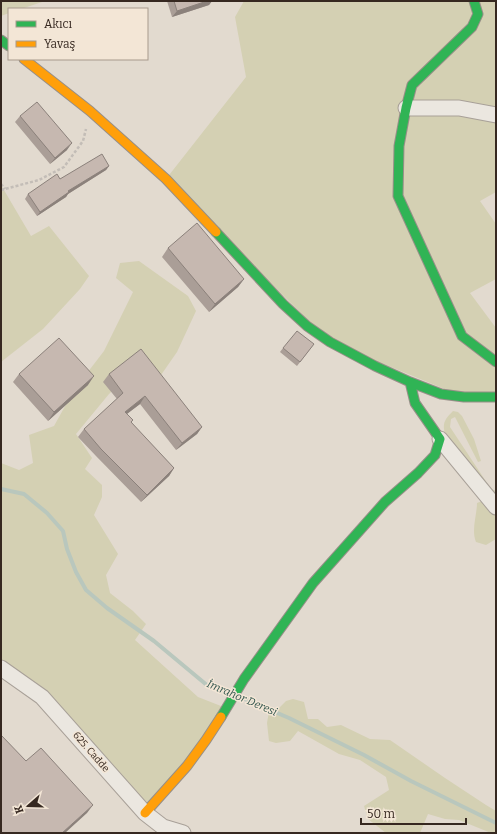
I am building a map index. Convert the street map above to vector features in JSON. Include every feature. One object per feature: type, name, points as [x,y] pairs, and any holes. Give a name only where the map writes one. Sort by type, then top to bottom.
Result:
[{"type":"street","points":[[474,1],[478,14],[472,27],[412,85],[399,146],[398,196],[462,336],[496,362]]},
{"type":"street","points":[[25,60],[90,111],[166,179],[283,304],[307,326],[330,342],[375,366],[441,394],[464,397],[496,397]]},
{"type":"street","points":[[406,108],[459,108],[496,115]]},
{"type":"street","points":[[410,382],[415,403],[426,420],[496,507]]},
{"type":"street","points":[[145,813],[187,766],[206,740],[239,687],[312,584],[385,502],[418,473],[435,455],[440,439]]},
{"type":"street","name":"625. Cadde","points":[[1,668],[42,697],[145,813],[164,827],[183,833]]},
{"type":"path","points":[[1,190],[39,180],[64,167],[83,141],[90,111]]},
{"type":"path","points":[[1,184],[5,189]]},
{"type":"shaded area","points":[[1,1],[45,1],[24,8],[8,8],[8,13],[1,16]]},
{"type":"shaded area","points":[[244,1],[496,1],[496,192],[480,201],[496,224],[496,279],[470,293],[496,328],[496,397],[464,397],[330,342],[166,179],[246,77],[235,17]]},
{"type":"shaded area","points":[[1,185],[31,236],[49,226],[89,276],[80,289],[43,329],[1,362]]},
{"type":"shaded area","points":[[139,261],[188,296],[196,311],[177,352],[161,375],[123,380],[109,394],[76,434],[92,458],[85,469],[102,485],[102,497],[94,515],[118,554],[106,575],[110,593],[133,611],[146,624],[135,640],[198,697],[226,708],[145,813],[86,746],[1,668],[1,463],[19,470],[33,463],[29,435],[54,426],[74,390],[104,351],[133,292],[116,278],[120,263]]},
{"type":"shaded area","points":[[453,411],[458,412],[462,416],[474,439],[481,461],[478,462],[455,417],[451,419],[450,427],[491,489],[496,491],[496,539],[486,545],[476,542],[474,533],[477,503],[482,501],[445,434],[445,421]]},
{"type":"shaded area","points":[[293,699],[304,702],[308,719],[318,719],[327,727],[341,725],[370,739],[390,740],[496,811],[496,833],[491,833],[459,820],[445,819],[428,814],[420,833],[386,833],[368,819],[364,806],[389,790],[386,777],[360,760],[339,754],[298,731],[290,741],[276,743],[269,741],[267,723],[269,712],[279,708],[286,701]]},
{"type":"building","points":[[174,1],[207,1],[177,11]]},
{"type":"building","points":[[37,102],[72,143],[55,158],[20,116]]},
{"type":"building","points":[[102,154],[109,166],[68,191],[69,192],[40,212],[28,194],[57,174],[60,179]]},
{"type":"building","points":[[197,223],[244,279],[215,304],[168,248]]},
{"type":"building","points":[[297,331],[314,344],[300,362],[283,348]]},
{"type":"building","points":[[59,338],[94,376],[54,412],[19,374]]},
{"type":"building","points":[[141,349],[202,427],[182,443],[145,396],[125,412],[133,420],[131,422],[174,468],[147,495],[101,449],[84,429],[123,393],[109,374]]},
{"type":"building","points":[[1,735],[26,761],[41,748],[93,805],[62,833],[1,833]]},
{"type":"waterway","name":"İmrahor Deresi","points":[[1,489],[24,494],[47,513],[63,531],[67,549],[76,572],[86,590],[107,608],[154,641],[208,686],[228,693]]},
{"type":"waterway","name":"İmrahor Deresi","points":[[240,697],[289,718],[496,823]]},
{"type":"traffic: fast","points":[[474,1],[478,14],[472,27],[412,85],[399,146],[398,196],[462,336],[496,362]]},
{"type":"traffic: fast","points":[[1,40],[8,45]]},
{"type":"traffic: fast","points":[[216,232],[283,304],[307,326],[330,342],[375,366],[441,394],[464,397],[496,397]]},
{"type":"traffic: fast","points":[[221,717],[244,679],[313,583],[385,502],[418,473],[435,455],[440,439],[415,403],[410,382]]},
{"type":"traffic: slow","points":[[25,60],[90,111],[166,179],[216,232]]},
{"type":"traffic: slow","points":[[145,813],[187,766],[221,717]]}]
